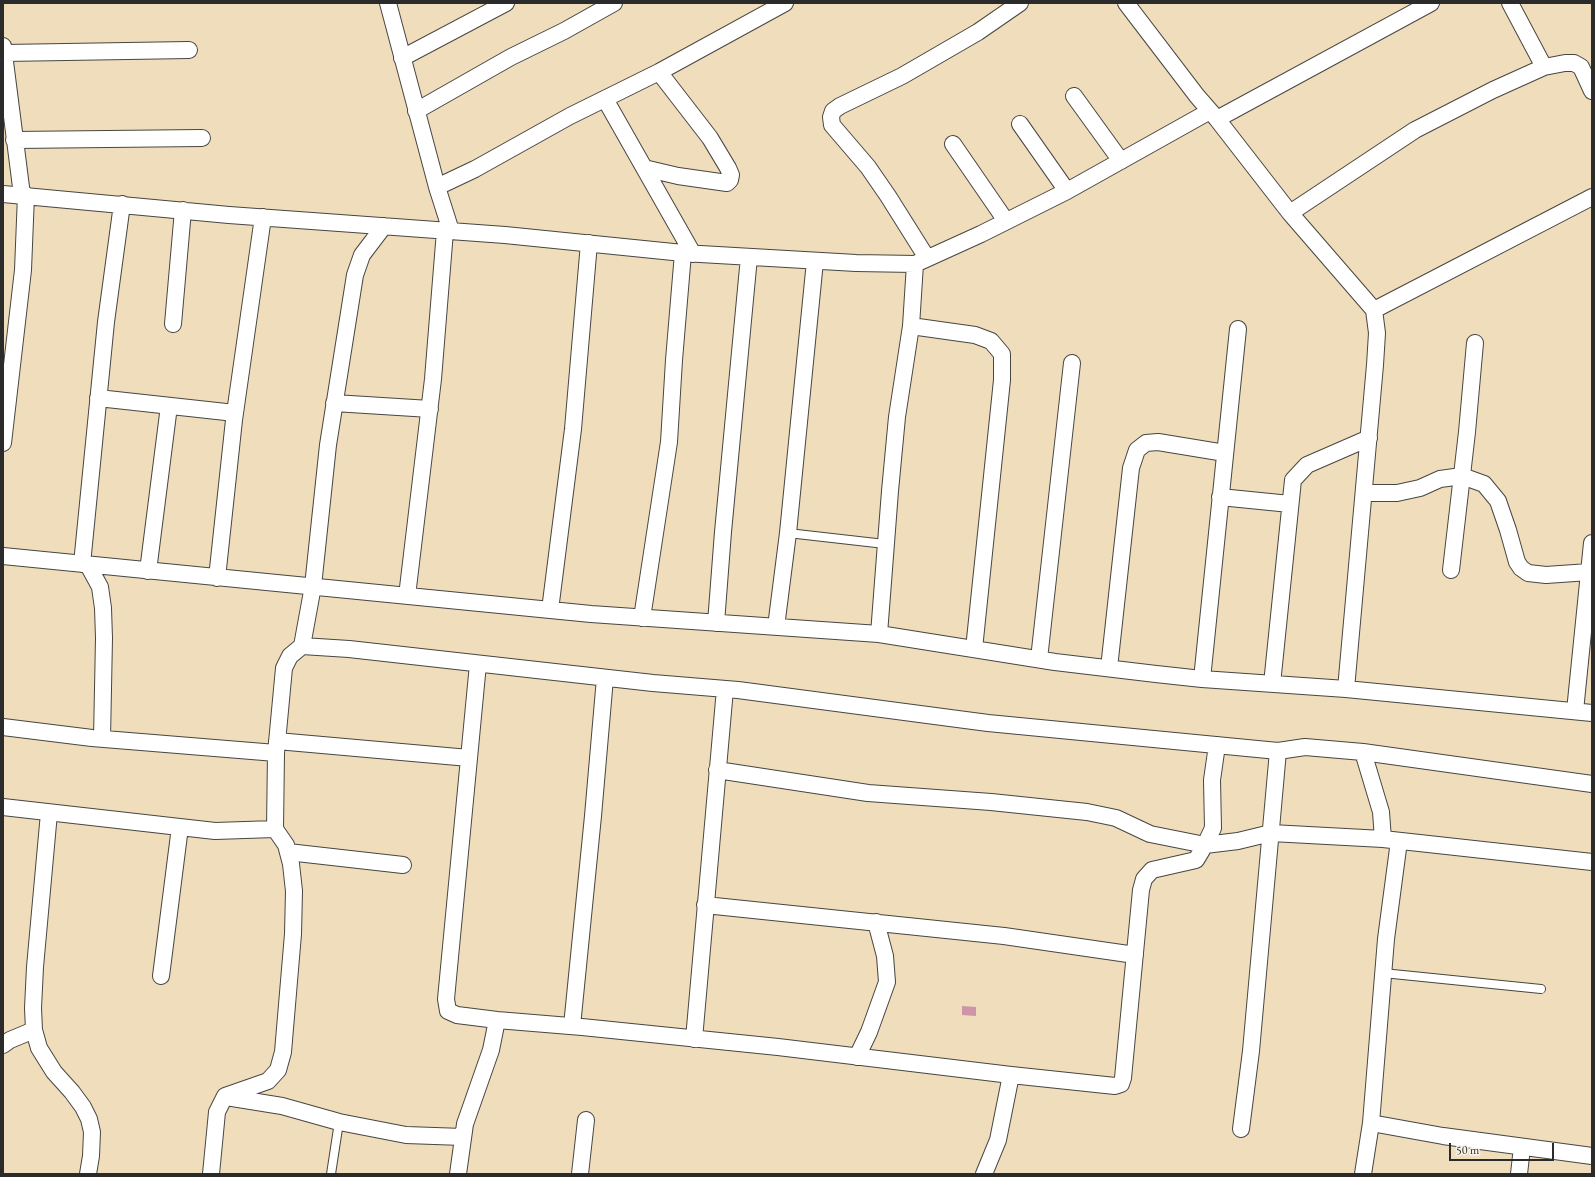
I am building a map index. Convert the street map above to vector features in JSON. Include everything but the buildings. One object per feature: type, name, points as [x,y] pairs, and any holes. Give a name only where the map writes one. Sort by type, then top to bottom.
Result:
[{"type":"street","points":[[388,3],[448,231],[434,379],[407,596]]},
{"type":"street","points":[[402,58],[506,3]]},
{"type":"street","points":[[416,111],[511,57],[564,31],[614,3]]},
{"type":"street","points":[[437,187],[475,169],[605,99],[659,72],[785,3]]},
{"type":"street","points":[[879,634],[885,544],[897,416],[921,261],[888,196],[868,167],[832,125],[830,117],[840,106],[902,76],[978,32],[1020,3]]},
{"type":"street","points":[[1126,3],[1290,214],[1374,310],[1377,333],[1346,689]]},
{"type":"street","points":[[3,194],[263,217],[505,235],[688,253],[856,263],[921,261],[1067,191],[1121,161],[1214,115],[1431,3]]},
{"type":"street","points":[[1510,3],[1544,67]]},
{"type":"street","points":[[3,443],[5,399],[23,270],[24,195],[5,82],[4,50],[188,50]]},
{"type":"street","points":[[1290,214],[1415,130],[1493,90],[1544,67],[1574,63],[1581,67],[1592,91]]},
{"type":"street","points":[[644,168],[678,176],[727,183],[730,180],[731,175],[710,138],[659,72]]},
{"type":"street","points":[[1074,96],[1121,161]]},
{"type":"street","points":[[605,99],[644,168],[688,253],[674,360],[669,442],[642,618]]},
{"type":"street","points":[[1020,124],[1067,191]]},
{"type":"street","points":[[14,140],[202,138]]},
{"type":"street","points":[[953,144],[1006,221]]},
{"type":"street","points":[[1374,310],[1592,197]]},
{"type":"street","points":[[102,739],[104,638],[103,608],[100,587],[85,565],[98,398],[106,322],[122,204]]},
{"type":"street","points":[[173,324],[183,210]]},
{"type":"street","points":[[217,578],[235,413],[263,217]]},
{"type":"street","points":[[211,1174],[217,1112],[225,1096],[268,1081],[278,1070],[283,1052],[293,934],[294,891],[291,864],[286,845],[275,829],[277,747],[284,668],[290,656],[302,646],[313,586],[328,445],[355,275],[362,255],[384,226]]},
{"type":"street","points":[[550,610],[573,429],[589,243]]},
{"type":"street","points":[[716,623],[749,256]]},
{"type":"street","points":[[776,627],[788,533],[815,261]]},
{"type":"street","points":[[910,326],[975,334],[992,340],[1002,354],[1002,380],[974,649]]},
{"type":"street","points":[[1202,679],[1238,329]]},
{"type":"street","points":[[1451,570],[1467,432],[1475,343]]},
{"type":"street","points":[[1039,659],[1072,363]]},
{"type":"street","points":[[98,398],[235,413]]},
{"type":"street","points":[[334,404],[430,410]]},
{"type":"street","points":[[148,571],[169,406]]},
{"type":"street","points":[[1272,684],[1293,480],[1307,465],[1369,438]]},
{"type":"street","points":[[1109,668],[1131,468],[1137,450],[1146,443],[1158,442],[1225,453]]},
{"type":"street","points":[[1364,493],[1397,493],[1420,488],[1440,479],[1462,476],[1484,484],[1498,501],[1517,562],[1521,568],[1528,573],[1546,575],[1589,572]]},
{"type":"street","points":[[1220,497],[1290,504]]},
{"type":"street","points":[[1575,711],[1592,549]]},
{"type":"street","points":[[3,556],[550,610],[642,618],[879,634],[1039,659],[1202,679],[1346,689],[1592,713]]},
{"type":"street","points":[[302,646],[725,689],[988,723],[1278,751],[1305,747],[1363,752],[1592,784]]},
{"type":"street","points":[[478,664],[446,999],[448,1010],[456,1015],[497,1020],[572,1026],[694,1039],[1115,1086],[1121,1084],[1123,1078],[1141,890],[1144,879],[1152,870],[1196,860],[1205,845],[1213,828],[1212,780],[1217,745]]},
{"type":"street","points":[[572,1026],[605,678]]},
{"type":"street","points":[[694,1039],[725,689]]},
{"type":"street","points":[[3,727],[102,739],[469,758]]},
{"type":"street","points":[[1241,1129],[1251,1051],[1278,751]]},
{"type":"street","points":[[1363,752],[1381,812],[1383,839]]},
{"type":"street","points":[[718,770],[868,793],[991,802],[1087,812],[1116,818],[1150,834],[1205,845],[1238,841],[1271,833],[1383,839],[1592,862]]},
{"type":"street","points":[[3,807],[215,831],[275,829]]},
{"type":"street","points":[[50,813],[35,967],[33,1008],[34,1030],[39,1048],[54,1072],[83,1107],[89,1119],[92,1132],[91,1156],[88,1174]]},
{"type":"street","points":[[161,976],[180,827]]},
{"type":"street","points":[[1363,1174],[1371,1124],[1386,939],[1399,841]]},
{"type":"street","points":[[288,852],[403,865]]},
{"type":"street","points":[[705,905],[1004,936],[1135,955]]},
{"type":"street","points":[[856,1057],[870,1032],[887,982],[885,956],[876,922]]},
{"type":"street","points":[[458,1174],[465,1124],[490,1050],[497,1020]]},
{"type":"street","points":[[3,1045],[10,1040],[34,1030]]},
{"type":"street","points":[[984,1174],[998,1140],[1011,1075]]},
{"type":"street","points":[[225,1096],[282,1106],[339,1122],[406,1135],[463,1137]]},
{"type":"street","points":[[580,1174],[586,1120]]},
{"type":"street","points":[[1371,1124],[1443,1136],[1592,1156]]},
{"type":"street","points":[[1519,1174],[1522,1147]]},
{"type":"lane","points":[[788,533],[885,544]]},
{"type":"lane","points":[[1383,973],[1541,989]]},
{"type":"lane","points":[[331,1174],[339,1122]]}]
